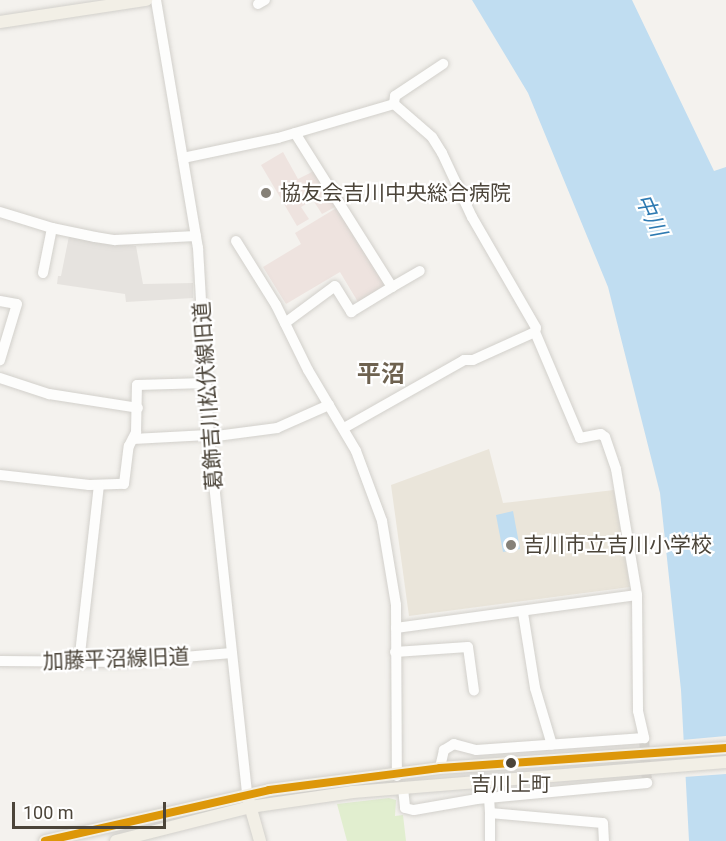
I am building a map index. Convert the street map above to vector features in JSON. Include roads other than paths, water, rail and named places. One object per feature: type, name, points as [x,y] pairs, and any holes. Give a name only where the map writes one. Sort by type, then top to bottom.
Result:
[{"type":"main road","points":[[0,22],[146,0]]},
{"type":"main road","points":[[45,841],[248,793],[397,776],[440,768],[726,748]]},
{"type":"main road","points":[[116,841],[250,807],[353,792],[726,762]]},
{"type":"main road","points":[[248,793],[260,841]]},
{"type":"street","name":"葛飾吉川松伏線旧道","points":[[156,0],[196,236],[208,436],[248,793]]},
{"type":"street","points":[[394,104],[395,96],[443,64]]},
{"type":"street","points":[[183,158],[296,133],[394,104]]},
{"type":"street","points":[[394,104],[432,136],[442,153],[478,228],[536,328],[535,332],[580,438],[601,434],[605,437],[616,469],[637,595],[638,711],[644,738],[476,750],[454,744],[444,750],[440,768]]},
{"type":"street","points":[[296,133],[392,287]]},
{"type":"street","points":[[0,212],[52,228],[116,240],[196,236]]},
{"type":"street","points":[[43,273],[52,228]]},
{"type":"street","points":[[236,241],[285,323],[328,405],[344,428],[364,467],[382,521],[392,567],[396,628],[397,776]]},
{"type":"street","points":[[285,323],[335,286],[351,312],[420,271]]},
{"type":"street","points":[[0,301],[16,304],[0,360]]},
{"type":"street","points":[[344,428],[464,360],[473,360],[535,332]]},
{"type":"street","points":[[0,378],[49,394],[138,408]]},
{"type":"street","points":[[0,475],[99,486],[124,484],[129,446],[133,439],[138,408],[137,386],[206,382]]},
{"type":"street","points":[[133,439],[208,436],[267,430],[293,422],[328,405]]},
{"type":"street","points":[[78,663],[99,486]]},
{"type":"street","points":[[396,628],[523,613],[637,595]]},
{"type":"street","points":[[523,613],[535,688],[552,745]]},
{"type":"street","points":[[395,652],[468,647],[474,691]]},
{"type":"street","name":"加藤平沼線旧道","points":[[0,661],[78,663],[232,653]]},
{"type":"street","points":[[403,788],[404,805],[409,810],[489,798],[647,783]]},
{"type":"street","points":[[489,798],[490,841]]},
{"type":"street","points":[[490,813],[603,823],[604,841]]},
{"type":"water","name":"中川","points":[[472,0],[632,0],[714,171],[726,167],[726,841],[689,841],[681,690],[660,493],[608,287],[528,93]]},
{"type":"water","points":[[513,511],[520,549],[503,552],[496,515]]},
{"type":"tunnel","points":[[644,738],[647,783]]},
{"type":"place","name":"協友会吉川中央総合病院","points":[[266,193]]},
{"type":"place","name":"吉川市立吉川小学校","points":[[511,545]]},
{"type":"place","name":"吉川上町","points":[[511,763]]},
{"type":"district","name":"平沼","points":[[381,375]]}]
